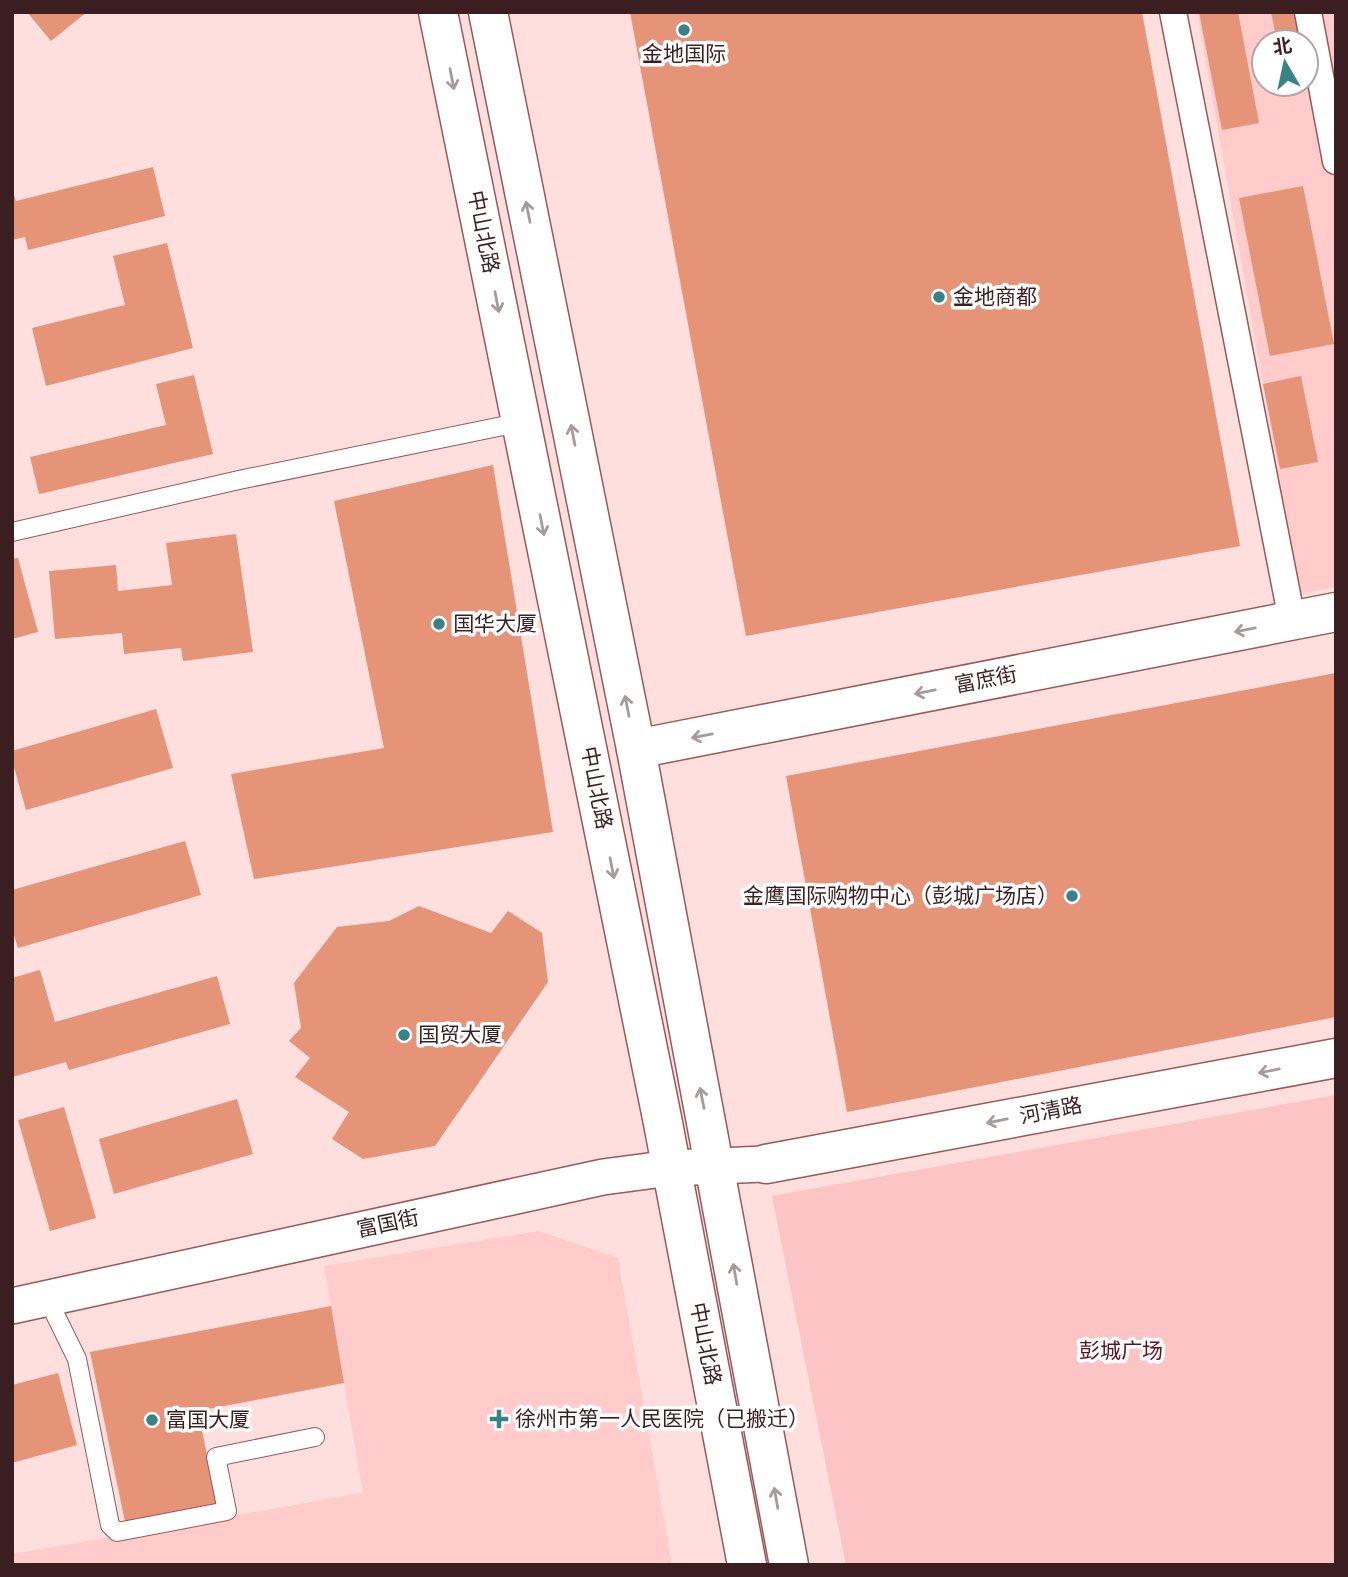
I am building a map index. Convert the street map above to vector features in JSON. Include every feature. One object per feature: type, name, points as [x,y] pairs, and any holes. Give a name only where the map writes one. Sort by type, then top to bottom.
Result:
[{"type":"main road","name":"中山北路","points":[[438,12],[671,1168],[747,1565]]},
{"type":"main road","name":"中山北路","points":[[488,12],[636,748],[789,1565]]},
{"type":"main road","name":"富庶街","points":[[636,748],[1336,612]]},
{"type":"main road","name":"河清路","points":[[766,1164],[1336,1059]]},
{"type":"street","points":[[1173,12],[1292,620]]},
{"type":"street","points":[[1308,12],[1336,161]]},
{"type":"street","name":"富国街","points":[[12,1306],[603,1177],[671,1168],[766,1164]]},
{"type":"lane","points":[[12,532],[239,480],[522,422]]},
{"type":"lane","points":[[47,1298],[77,1359],[110,1525],[117,1532],[227,1511],[216,1457],[315,1437]]},
{"type":"shaded area","points":[[1197,12],[1336,12],[1336,587],[1300,594]]},
{"type":"shaded area","name":"徐州市第一人民医院（已搬迁）","points":[[539,1231],[618,1258],[672,1565],[12,1565],[12,1554],[363,1493],[324,1266]]},
{"type":"green space","name":"彭城广场","points":[[1336,1095],[1336,1565],[846,1565],[772,1196]]},
{"type":"building","points":[[27,12],[87,12],[51,41]]},
{"type":"building","name":"金地商都","points":[[630,12],[1142,12],[1240,546],[746,636]]},
{"type":"building","points":[[1199,12],[1238,12],[1250,75],[1250,98],[1254,98],[1259,123],[1222,130]]},
{"type":"building","points":[[1271,12],[1299,12],[1302,28],[1274,28]]},
{"type":"building","points":[[153,167],[165,216],[28,250],[25,237],[12,240],[12,189],[16,201]]},
{"type":"building","points":[[1303,186],[1334,344],[1270,356],[1239,198]]},
{"type":"building","points":[[167,243],[193,348],[46,386],[32,328],[125,305],[113,256]]},
{"type":"building","points":[[194,375],[213,454],[39,494],[30,457],[166,425],[156,384]]},
{"type":"building","points":[[1301,376],[1318,462],[1280,469],[1263,384]]},
{"type":"building","name":"国华大厦","points":[[493,465],[553,832],[254,879],[231,774],[384,748],[334,501]]},
{"type":"building","points":[[236,534],[253,652],[183,661],[181,648],[124,654],[122,633],[55,639],[49,571],[116,565],[118,591],[172,585],[166,543]]},
{"type":"building","points":[[18,558],[38,632],[12,639],[12,559]]},
{"type":"building","name":"金鹰国际购物中心（彭城广场店）","points":[[1336,673],[1336,1017],[847,1112],[786,776]]},
{"type":"building","points":[[156,709],[173,768],[26,810],[12,751]]},
{"type":"building","points":[[185,841],[201,895],[18,948],[12,929],[12,890]]},
{"type":"building","name":"国贸大厦","points":[[419,906],[491,933],[508,911],[542,933],[548,982],[435,1146],[363,1159],[332,1139],[349,1112],[295,1077],[310,1058],[289,1041],[301,1028],[294,983],[337,927],[389,921]]},
{"type":"building","points":[[40,970],[55,1022],[217,976],[230,1024],[69,1070],[66,1062],[12,1077],[12,978]]},
{"type":"building","points":[[237,1099],[253,1154],[114,1194],[99,1139]]},
{"type":"building","points":[[64,1107],[96,1218],[50,1231],[18,1120]]},
{"type":"building","name":"富国大厦","points":[[331,1306],[344,1383],[198,1411],[217,1504],[125,1522],[90,1352]]},
{"type":"building","points":[[58,1373],[77,1445],[12,1463],[12,1385]]},
{"type":"place","name":"金地国际","points":[[684,30]]},
{"type":"place","name":"金地商都","points":[[939,297]]},
{"type":"place","name":"国华大厦","points":[[439,624]]},
{"type":"place","name":"金鹰国际购物中心（彭城广场店）","points":[[1072,896]]},
{"type":"place","name":"国贸大厦","points":[[404,1035]]},
{"type":"place","name":"徐州市第一人民医院（已搬迁）","points":[[499,1419]]},
{"type":"place","name":"富国大厦","points":[[152,1420]]}]
